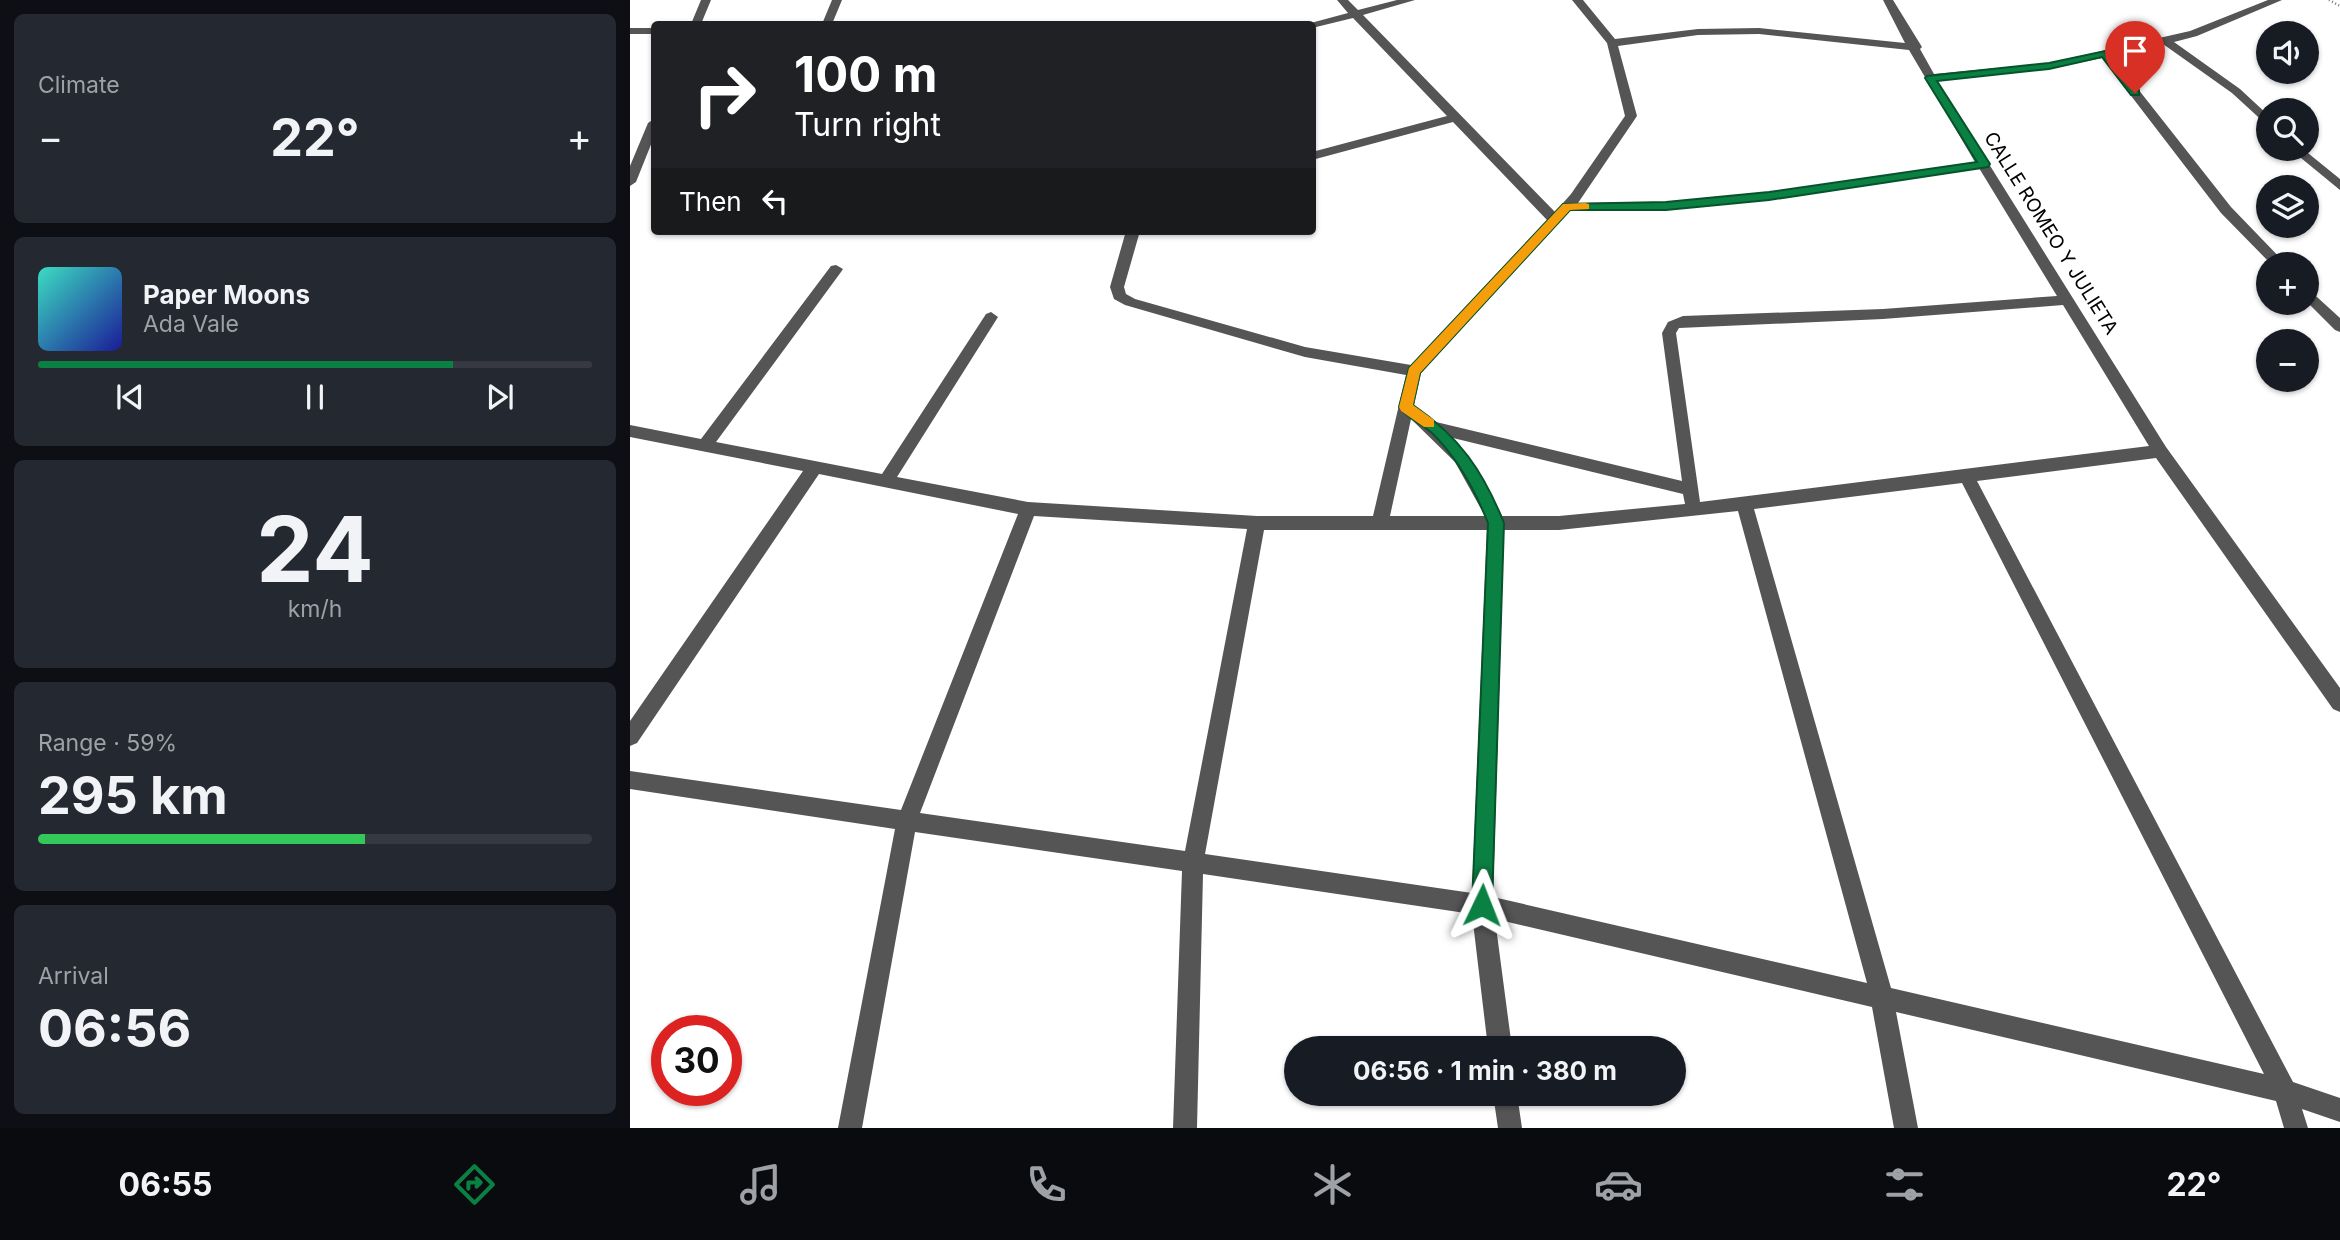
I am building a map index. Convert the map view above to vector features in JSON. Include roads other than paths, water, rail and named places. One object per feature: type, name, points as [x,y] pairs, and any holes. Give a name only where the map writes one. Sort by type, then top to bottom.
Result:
[{"type":"street","points":[[697,21],[706,0]]},
{"type":"street","points":[[828,21],[837,0]]},
{"type":"street","points":[[1342,0],[1555,220]]},
{"type":"street","points":[[1316,24],[1410,0]]},
{"type":"street","points":[[1380,523],[1414,371],[1567,207],[1631,116],[1612,43],[1577,0]]},
{"type":"street","name":"CALLE ROMEO Y JULIETA","points":[[1888,0],[1916,47],[1930,78],[2160,451],[2340,703]]},
{"type":"street","points":[[1930,78],[2049,66],[2105,54],[2193,33],[2277,0]]},
{"type":"street","points":[[630,31],[651,31]]},
{"type":"street","points":[[1612,43],[1698,32],[1759,31],[1916,47]]},
{"type":"street","points":[[2165,40],[2236,91],[2256,110]]},
{"type":"street","points":[[2105,54],[2226,209],[2267,252]]},
{"type":"street","points":[[1316,155],[1456,117]]},
{"type":"street","points":[[630,182],[651,130]]},
{"type":"street","points":[[2310,161],[2340,186]]},
{"type":"street","points":[[1567,207],[1666,206],[1769,196],[1984,164]]},
{"type":"street","points":[[1132,235],[1116,287],[1119,296],[1130,302],[1305,352],[1414,371]]},
{"type":"street","points":[[705,446],[836,269]]},
{"type":"street","points":[[1692,508],[1669,333],[1673,325],[1683,321],[1883,314],[2068,300]]},
{"type":"street","points":[[2319,305],[2340,327]]},
{"type":"street","points":[[886,481],[990,317]]},
{"type":"street","points":[[1406,407],[1437,428],[1480,484],[1496,523],[1482,905],[1498,1036]]},
{"type":"street","points":[[1437,428],[1691,490]]},
{"type":"street","points":[[630,431],[1028,509],[1257,523],[1559,523],[1744,504],[2160,451]]},
{"type":"street","points":[[630,737],[815,467]]},
{"type":"street","points":[[1966,475],[2285,1091],[2296,1128]]},
{"type":"street","points":[[1744,504],[1882,998],[1906,1128]]},
{"type":"street","points":[[850,1128],[907,821],[1028,509]]},
{"type":"street","points":[[1185,1128],[1193,863],[1257,523]]},
{"type":"street","points":[[630,780],[1482,905],[2285,1091],[2340,1110]]},
{"type":"street","points":[[1507,1106],[1510,1128]]}]
